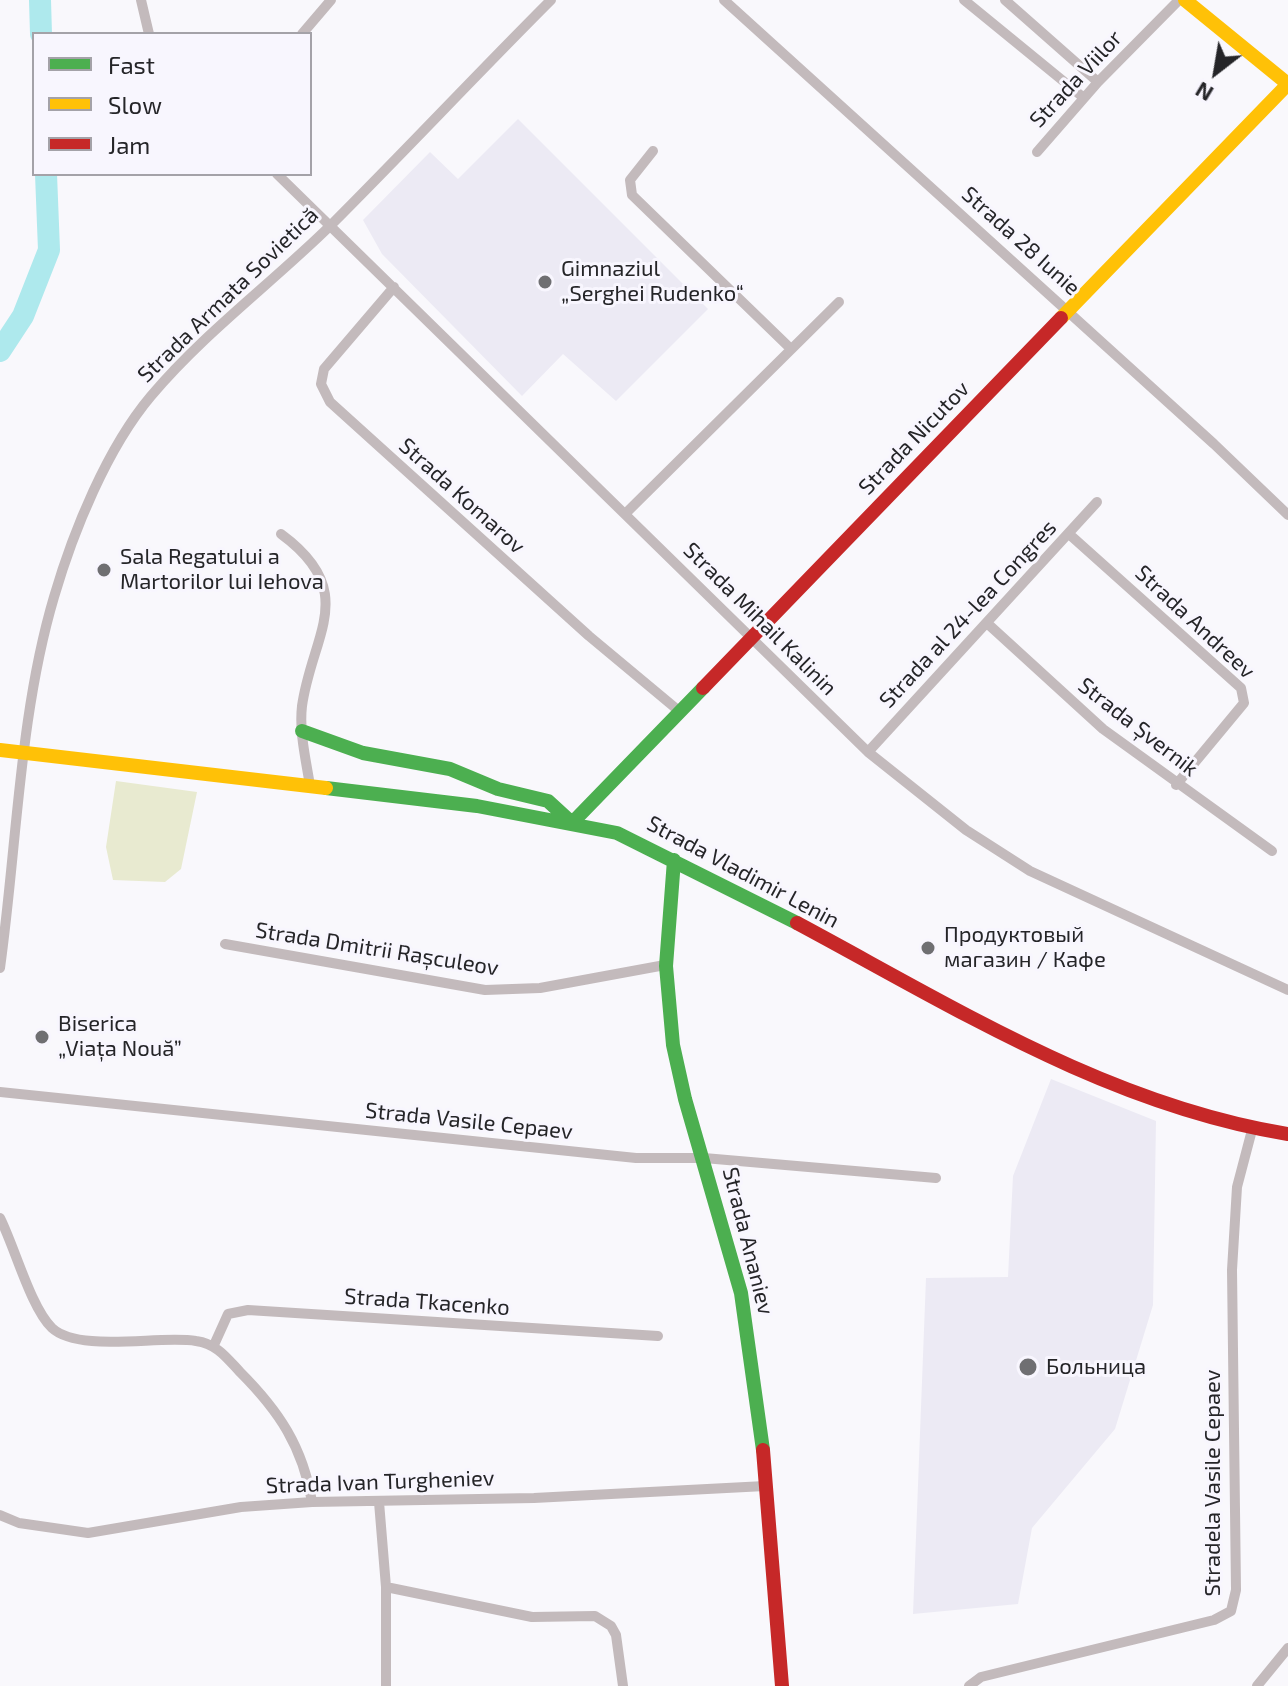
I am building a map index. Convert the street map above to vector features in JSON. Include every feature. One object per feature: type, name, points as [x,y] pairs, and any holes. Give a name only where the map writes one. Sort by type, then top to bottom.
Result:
[{"type":"street","points":[[304,32],[331,0]]},
{"type":"street","name":"Strada Armata Sovietică","points":[[0,968],[15,865],[29,711],[54,597],[87,511],[124,434],[151,396],[190,355],[331,225],[551,0]]},
{"type":"street","name":"Strada 28 Iunie","points":[[724,0],[1288,515]]},
{"type":"street","points":[[964,0],[1084,98]]},
{"type":"street","points":[[1005,0],[1098,82]]},
{"type":"street","name":"Strada Viilor","points":[[1037,152],[1098,82],[1179,0]]},
{"type":"street","points":[[1185,0],[1288,84]]},
{"type":"street","points":[[141,2],[148,32]]},
{"type":"street","name":"Strada Nicutov","points":[[572,823],[1288,84]]},
{"type":"street","points":[[653,151],[630,180],[632,195],[790,348]]},
{"type":"street","name":"Strada Mihail Kalinin","points":[[279,176],[868,752],[1003,856],[1288,990]]},
{"type":"street","name":"Strada Komarov","points":[[394,287],[324,369],[321,384],[330,402],[589,636],[679,711]]},
{"type":"street","points":[[625,514],[839,302]]},
{"type":"street","name":"Strada al 24-lea Congres","points":[[868,752],[1097,502]]},
{"type":"street","points":[[281,534],[309,560],[325,595],[328,613],[305,689],[302,731],[310,786]]},
{"type":"street","name":"Strada Andreev","points":[[1069,534],[1241,688],[1244,703],[1176,785]]},
{"type":"street","name":"Strada Șvernik","points":[[988,624],[1103,729],[1176,785],[1272,851]]},
{"type":"street","points":[[302,731],[363,753],[450,769],[498,789],[548,801],[572,823]]},
{"type":"street","name":"Strada Vladimir Lenin","points":[[0,750],[477,806],[617,833],[1066,1067],[1189,1112],[1252,1130],[1288,1134]]},
{"type":"street","name":"Strada Ananiev","points":[[674,860],[665,965],[674,1051],[745,1313],[765,1486],[782,1686]]},
{"type":"street","name":"Strada Dmitrii Rașculeov","points":[[225,944],[485,990],[540,988],[665,965]]},
{"type":"street","name":"Strada Vasile Cepaev","points":[[0,1092],[636,1158],[704,1158],[936,1178]]},
{"type":"street","name":"Stradela Vasile Cepaev","points":[[969,1686],[981,1677],[1214,1620],[1231,1611],[1236,1590],[1232,1270],[1237,1187],[1252,1130]]},
{"type":"street","points":[[0,1218],[42,1316],[55,1330],[87,1339],[194,1340],[214,1345],[287,1425],[307,1473],[312,1502]]},
{"type":"street","name":"Strada Tkacenko","points":[[214,1345],[228,1314],[248,1310],[658,1336]]},
{"type":"street","name":"Strada Ivan Turgheniev","points":[[0,1515],[19,1523],[88,1533],[182,1515],[312,1502],[534,1498],[765,1486]]},
{"type":"street","points":[[379,1502],[386,1587],[386,1686]]},
{"type":"street","points":[[386,1587],[532,1617],[595,1616],[611,1626],[616,1635],[623,1686]]},
{"type":"street","points":[[1257,1686],[1288,1648]]},
{"type":"shaded area","name":"Gimnaziul „Serghei Rudenko“","points":[[518,119],[708,309],[616,401],[563,354],[522,396],[382,254],[363,220],[430,152],[458,179]]},
{"type":"shaded area","name":"Больница","points":[[1051,1079],[1156,1121],[1153,1305],[1115,1429],[1032,1528],[1018,1604],[913,1614],[926,1278],[1008,1277],[1013,1176]]},
{"type":"green space","points":[[116,781],[197,792],[181,869],[165,882],[113,880],[106,847]]},
{"type":"waterway","points":[[40,0],[41,32]]},
{"type":"waterway","points":[[0,351],[23,316],[49,250],[46,176]]},
{"type":"traffic: fast","points":[[302,731],[363,753],[450,769],[498,789],[548,801],[572,823],[703,688]]},
{"type":"traffic: fast","points":[[326,788],[477,806],[617,833],[797,923]]},
{"type":"traffic: fast","points":[[674,860],[666,966],[673,1045],[685,1099],[741,1293],[763,1450]]},
{"type":"traffic: slow","points":[[1061,318],[1288,84],[1185,0]]},
{"type":"traffic: slow","points":[[0,750],[326,788]]},
{"type":"traffic: jam","points":[[703,688],[1061,318]]},
{"type":"traffic: jam","points":[[797,923],[974,1019],[1095,1077],[1158,1101],[1222,1120],[1288,1134]]},
{"type":"traffic: jam","points":[[763,1450],[782,1686]]},
{"type":"place","name":"Gimnaziul „Serghei Rudenko“","points":[[545,282]]},
{"type":"place","name":"Sala Regatului a Martorilor lui Iehova","points":[[104,570]]},
{"type":"place","name":"Продуктовый магазин / Кафе","points":[[928,948]]},
{"type":"place","name":"Biserica „Viața Nouă”","points":[[42,1037]]},
{"type":"place","name":"Больница","points":[[1028,1367]]}]
